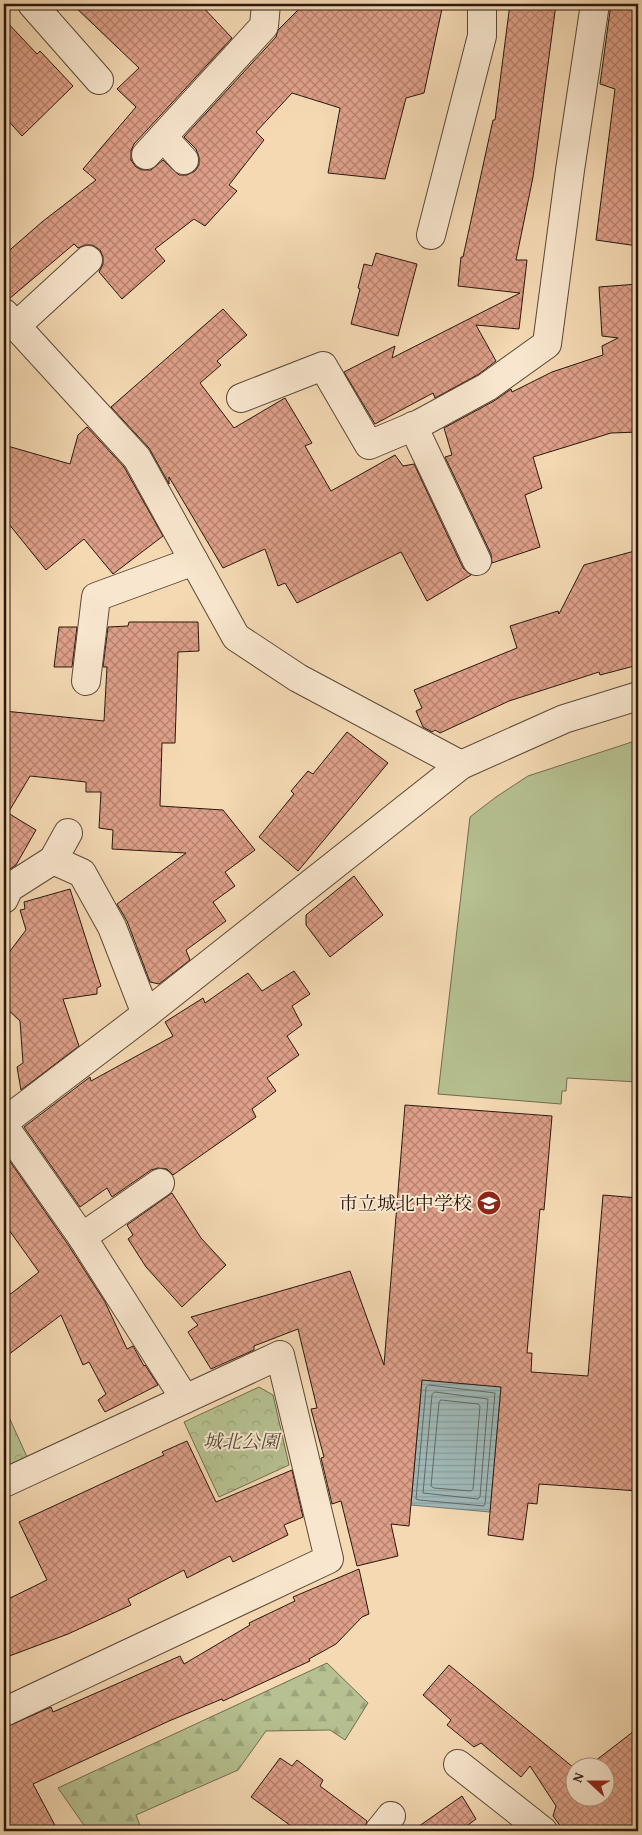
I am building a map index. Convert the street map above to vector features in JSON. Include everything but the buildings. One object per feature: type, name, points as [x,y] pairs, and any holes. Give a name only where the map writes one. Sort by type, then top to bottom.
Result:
[{"type":"street","points":[[32,4],[99,80]]},
{"type":"street","points":[[184,160],[155,146],[264,26],[266,4]]},
{"type":"street","points":[[431,235],[482,36],[482,4]]},
{"type":"street","points":[[241,398],[323,366],[369,446],[414,426],[487,387],[547,344],[570,170],[595,4]]},
{"type":"street","points":[[88,260],[9,320],[137,458],[236,637],[298,678],[461,765]]},
{"type":"street","points":[[414,426],[477,561]]},
{"type":"street","points":[[86,681],[96,597],[194,560]]},
{"type":"street","points":[[4,1122],[146,1014],[461,765],[564,719],[638,696]]},
{"type":"street","points":[[4,899],[8,888],[53,860],[68,833]]},
{"type":"street","points":[[53,860],[82,873],[112,927],[146,1014]]},
{"type":"street","points":[[4,1126],[82,1237],[185,1399]]},
{"type":"street","points":[[82,1237],[160,1184]]},
{"type":"street","points":[[4,1483],[280,1355],[329,1559],[4,1712]]},
{"type":"street","points":[[458,1764],[543,1831]]},
{"type":"green space","points":[[638,740],[638,1082],[567,1078],[566,1091],[562,1091],[561,1104],[438,1094],[470,817],[528,776]]},
{"type":"green space","name":"城北公園","points":[[259,1387],[273,1395],[289,1465],[219,1497],[184,1422]]},
{"type":"green space","points":[[4,1406],[27,1457],[4,1468]]},
{"type":"green space","points":[[327,1663],[368,1703],[345,1740],[330,1730],[266,1731],[238,1770],[136,1815],[142,1831],[88,1831],[58,1788]]},
{"type":"water","points":[[422,1380],[501,1387],[490,1512],[411,1505]]},
{"type":"place","name":"市立城北中学校","points":[[489,1203]]}]
